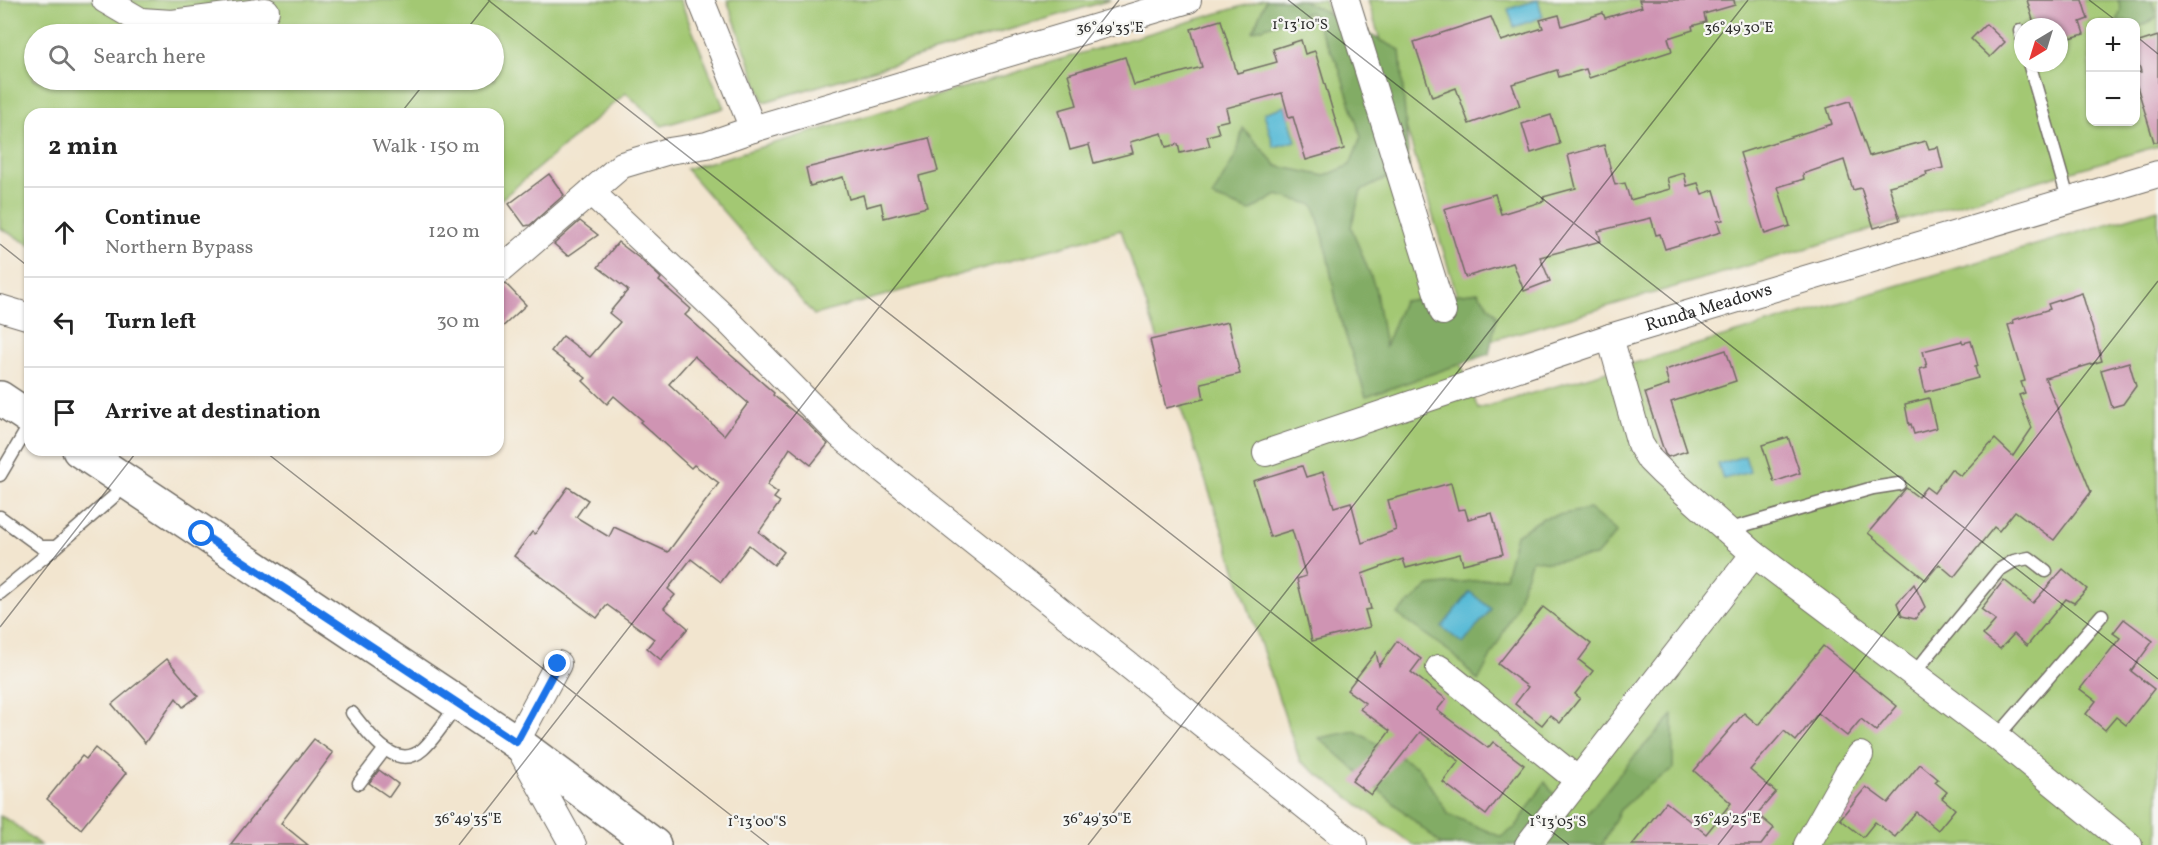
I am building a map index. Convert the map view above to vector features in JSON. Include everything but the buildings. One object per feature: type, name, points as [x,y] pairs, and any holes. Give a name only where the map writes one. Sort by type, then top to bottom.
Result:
[{"type":"main road","points":[[0,398],[24,414]]},
{"type":"main road","points":[[88,456],[516,742],[654,845]]},
{"type":"street","points":[[105,0],[141,21],[172,23],[266,11]]},
{"type":"street","points":[[702,0],[753,129]]},
{"type":"street","points":[[504,267],[622,165],[669,151],[707,145],[753,129],[1188,0]]},
{"type":"street","points":[[1346,0],[1443,312]]},
{"type":"street","name":"Runda Meadows","points":[[1266,453],[1610,337],[2158,174]]},
{"type":"street","points":[[591,192],[728,321],[841,436],[1354,845]]},
{"type":"street","points":[[0,308],[24,315]]},
{"type":"street","points":[[1610,337],[1640,444],[1650,460],[1663,473],[1754,554],[1997,736],[2129,845]]},
{"type":"street","points":[[1528,845],[1754,554]]},
{"type":"street","points":[[558,664],[516,742],[573,845]]},
{"type":"street","points":[[1439,668],[1578,781]]},
{"type":"street","points":[[1807,845],[1841,783],[1860,755]]},
{"type":"lane","points":[[2032,72],[2069,202]]},
{"type":"lane","points":[[0,475],[24,434]]},
{"type":"lane","points":[[0,593],[129,483]]},
{"type":"lane","points":[[1727,530],[1873,488],[1899,484]]},
{"type":"lane","points":[[0,517],[40,547],[56,547]]},
{"type":"lane","points":[[1914,673],[1999,570],[2014,561],[2030,558],[2046,571]]},
{"type":"lane","points":[[1997,736],[2102,615]]},
{"type":"lane","points":[[352,713],[373,739],[385,749],[404,757],[423,749],[459,703]]},
{"type":"lane","points":[[359,783],[385,749]]},
{"type":"green space","points":[[0,0],[680,0],[724,108],[662,126],[626,93],[504,197],[504,108],[24,108],[24,242],[0,228]]},
{"type":"green space","points":[[727,0],[1110,0],[764,102]]},
{"type":"green space","points":[[1263,0],[1324,0],[1478,409],[2158,209],[2158,845],[1413,845],[1300,761],[1121,230],[814,315],[686,169]]},
{"type":"green space","points":[[1266,0],[1302,0],[1400,50],[1409,167],[1361,191],[1351,227],[1375,287],[1385,347],[1403,301],[1478,292],[1497,316],[1489,354],[1366,397],[1339,315],[1324,239],[1314,205],[1277,195],[1250,211],[1212,197],[1237,153],[1243,128],[1277,166],[1325,176],[1350,165],[1361,137],[1338,65],[1310,12],[1253,31]]},
{"type":"green space","points":[[1368,0],[2158,0],[2158,146],[1472,346]]},
{"type":"green space","points":[[2118,0],[2152,0],[2156,18],[2140,26],[2140,18],[2118,18],[2121,10]]},
{"type":"green space","points":[[1589,509],[1617,532],[1596,556],[1548,562],[1532,559],[1514,612],[1478,681],[1454,655],[1397,614],[1429,586],[1505,577],[1516,535],[1543,518]]},
{"type":"green space","points":[[1673,715],[1673,769],[1646,787],[1620,810],[1602,845],[1442,845],[1319,738],[1355,731],[1419,768],[1448,814],[1501,837],[1516,827],[1545,782],[1577,826],[1633,758]]},
{"type":"green space","points":[[0,816],[10,821],[40,845],[0,845]]},
{"type":"water","points":[[1538,0],[1543,17],[1514,27],[1508,9]]},
{"type":"water","points":[[1285,106],[1296,141],[1274,147],[1264,113]]},
{"type":"water","points":[[1745,456],[1750,472],[1723,479],[1718,464]]},
{"type":"water","points":[[1470,592],[1491,609],[1463,644],[1442,627]]},
{"type":"route","points":[[202,534],[516,742],[558,664]]}]
